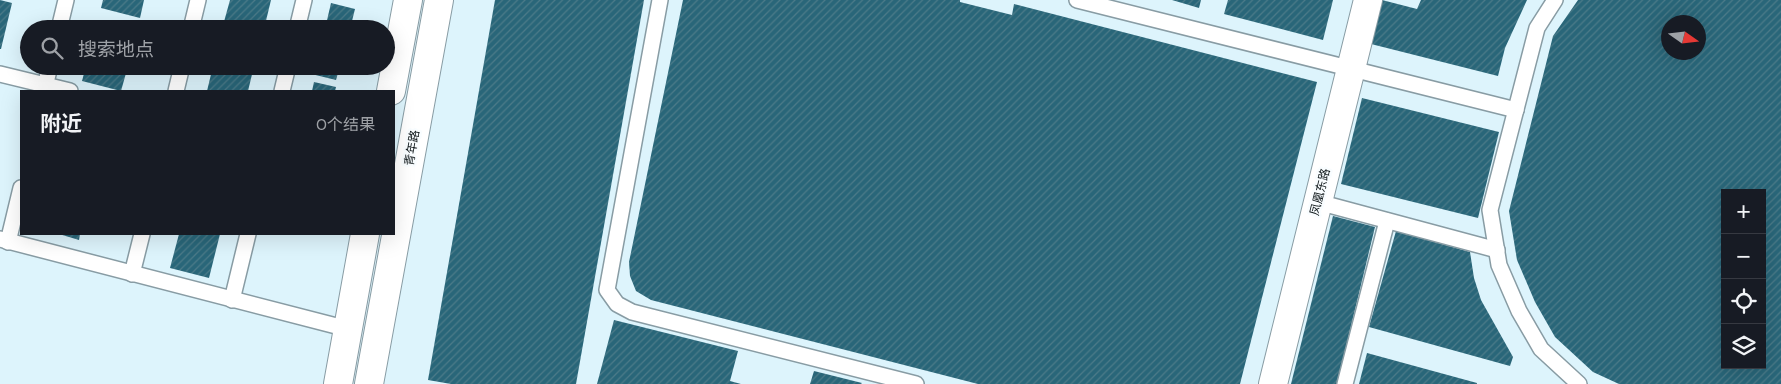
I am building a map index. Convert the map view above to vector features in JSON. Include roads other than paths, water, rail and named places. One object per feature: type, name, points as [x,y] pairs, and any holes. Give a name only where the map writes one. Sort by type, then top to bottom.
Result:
[{"type":"street","points":[[395,70],[408,0]]},
{"type":"street","name":"青年路","points":[[369,384],[438,0]]},
{"type":"street","name":"凤凰东路","points":[[1273,384],[1368,0]]},
{"type":"street","points":[[391,90],[394,75]]},
{"type":"street","points":[[338,384],[365,235]]},
{"type":"lane","points":[[62,20],[66,0]]},
{"type":"lane","points":[[193,20],[198,0]]},
{"type":"lane","points":[[299,20],[304,0]]},
{"type":"lane","points":[[660,0],[607,290],[617,304],[632,312],[916,384]]},
{"type":"lane","points":[[1077,0],[1516,110]]},
{"type":"lane","points":[[1555,0],[1537,28],[1490,210],[1499,265],[1519,311],[1541,349],[1579,384]]},
{"type":"lane","points":[[0,74],[45,88],[62,90]]},
{"type":"lane","points":[[45,88],[48,75]]},
{"type":"lane","points":[[176,90],[180,75]]},
{"type":"lane","points":[[282,90],[286,75]]},
{"type":"lane","points":[[20,191],[4,241],[348,330]]},
{"type":"lane","points":[[1318,202],[1497,250]]},
{"type":"lane","points":[[1345,384],[1387,221]]},
{"type":"lane","points":[[132,274],[142,235]]},
{"type":"lane","points":[[232,300],[248,235]]}]
